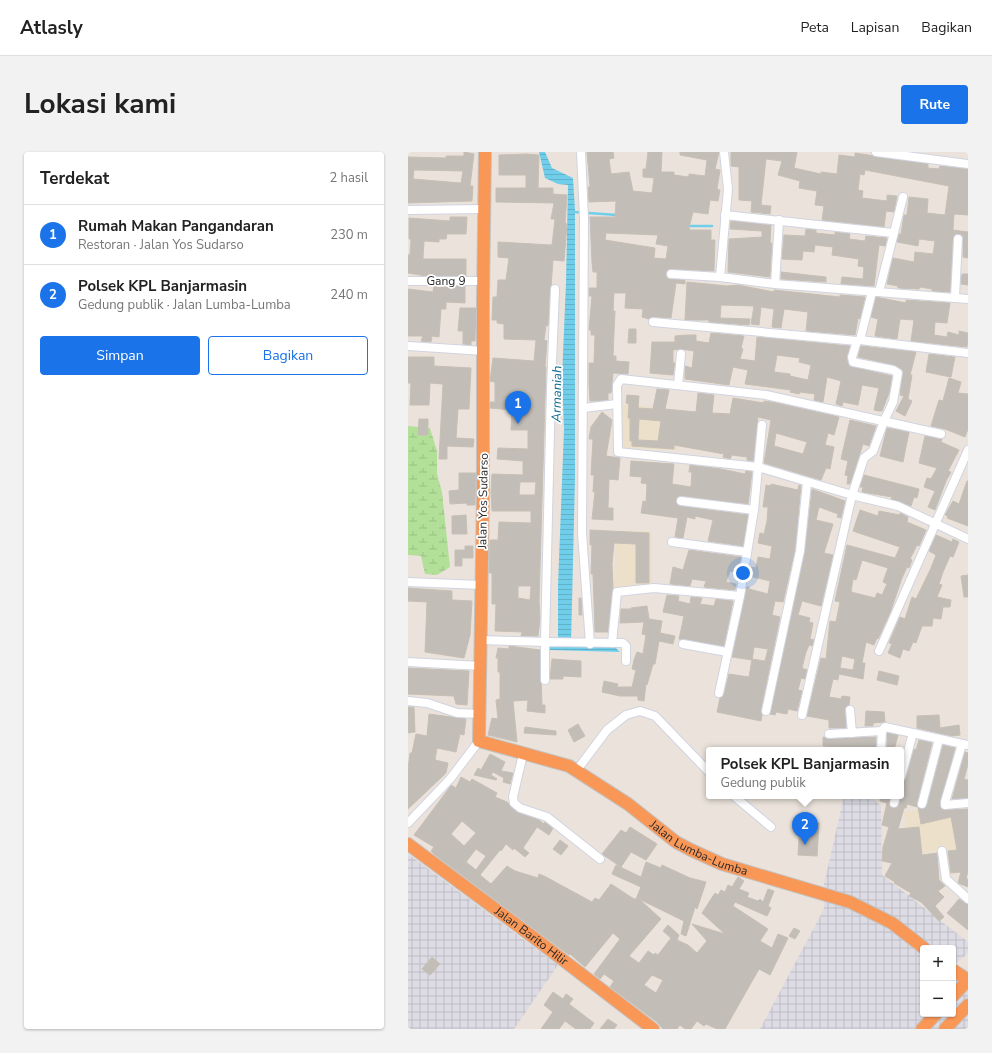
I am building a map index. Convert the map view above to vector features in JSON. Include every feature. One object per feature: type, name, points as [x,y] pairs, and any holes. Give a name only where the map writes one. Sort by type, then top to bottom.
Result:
[{"type":"highway","name":"Jalan Yos Sudarso","points":[[479,741],[486,153]]},
{"type":"highway","name":"Jalan Lumba-Lumba","points":[[479,741],[522,754],[558,762],[577,770],[628,804],[676,842],[691,850],[722,864],[850,902],[892,923],[920,945]]},
{"type":"highway","name":"Jalan Barito Hilir","points":[[408,844],[533,936],[653,1029]]},
{"type":"highway","points":[[956,972],[968,980],[956,993]]},
{"type":"highway","points":[[945,1029],[968,1005]]},
{"type":"highway","points":[[922,1029],[933,1017]]},
{"type":"street","points":[[580,152],[584,204],[582,533],[590,644]]},
{"type":"street","points":[[720,277],[728,182],[724,152]]},
{"type":"street","points":[[876,152],[968,164]]},
{"type":"street","points":[[802,715],[852,496],[864,458],[873,451],[893,402],[898,373],[893,370],[853,362],[852,357],[875,292],[903,198]]},
{"type":"street","points":[[408,210],[485,209]]},
{"type":"street","points":[[726,215],[893,233]]},
{"type":"street","points":[[775,284],[778,220]]},
{"type":"street","points":[[956,297],[958,239]]},
{"type":"street","points":[[671,274],[720,277],[775,284],[968,299]]},
{"type":"street","name":"Gang 9","points":[[408,281],[484,281]]},
{"type":"street","points":[[545,680],[551,389],[555,289]]},
{"type":"street","points":[[654,322],[858,340],[968,352]]},
{"type":"street","points":[[408,346],[484,350]]},
{"type":"street","points":[[678,385],[681,354]]},
{"type":"street","points":[[941,434],[766,395],[621,379],[617,385],[618,452],[758,467],[852,496],[898,506],[968,539]]},
{"type":"street","points":[[583,408],[617,404]]},
{"type":"street","points":[[719,693],[740,596],[754,510],[762,425]]},
{"type":"street","points":[[879,651],[968,450]]},
{"type":"street","points":[[766,712],[799,557],[807,483]]},
{"type":"street","points":[[681,501],[754,510]]},
{"type":"street","points":[[672,542],[747,552]]},
{"type":"street","points":[[408,582],[482,585]]},
{"type":"street","points":[[612,643],[617,592],[654,588],[740,596]]},
{"type":"street","points":[[481,640],[590,644],[612,643],[626,645],[626,661]]},
{"type":"street","points":[[683,644],[727,652]]},
{"type":"street","points":[[408,662],[481,666]]},
{"type":"street","points":[[408,701],[427,703],[457,713],[480,714]]},
{"type":"street","points":[[850,710],[852,733]]},
{"type":"street","points":[[577,770],[607,730],[626,715],[640,711],[655,716],[706,769]]},
{"type":"street","points":[[829,734],[882,731],[885,727],[965,744],[945,803],[968,803]]},
{"type":"street","points":[[881,747],[882,731]]},
{"type":"street","points":[[904,766],[913,733]]},
{"type":"street","points":[[922,804],[939,739]]},
{"type":"street","points":[[408,823],[450,779],[479,741]]},
{"type":"street","points":[[522,754],[513,797],[514,803],[520,808],[547,817],[600,859]]},
{"type":"street","points":[[738,799],[771,827]]},
{"type":"street","points":[[942,851],[946,879],[968,899]]},
{"type":"shaded area","points":[[622,404],[744,417],[679,430],[678,450],[622,448]]},
{"type":"shaded area","points":[[616,531],[652,531],[652,586],[614,588]]},
{"type":"shaded area","points":[[843,799],[873,799],[881,806],[882,875],[968,942],[968,953],[956,963],[956,945],[920,945],[920,1017],[956,1017],[956,978],[968,987],[968,1029],[760,1029],[824,909],[824,884]]},
{"type":"shaded area","points":[[957,804],[965,847],[958,872],[946,876],[940,851],[908,855],[904,812]]},
{"type":"shaded area","points":[[408,854],[558,965],[514,1029],[408,1029]]},
{"type":"green space","points":[[408,426],[430,428],[437,451],[437,474],[442,492],[450,567],[437,575],[425,574],[421,556],[408,555]]},
{"type":"water","points":[[539,152],[545,152],[552,168],[573,178],[575,210],[575,479],[571,644],[614,646],[620,652],[550,650],[550,644],[558,644],[558,586],[564,429],[562,378],[568,185],[558,184],[545,178]]},
{"type":"building","points":[[464,152],[474,154],[470,186],[473,186],[472,201],[408,203],[408,157],[446,158],[446,156],[464,156]],"holes":[[[414,170],[463,171],[461,183],[413,179]]]},
{"type":"building","points":[[587,152],[613,152],[614,158],[609,159],[611,174],[629,172],[633,191],[652,193],[654,178],[643,177],[643,169],[646,169],[648,152],[662,152],[661,172],[674,172],[674,175],[689,177],[689,174],[705,176],[707,160],[680,155],[680,152],[719,152],[715,169],[720,170],[717,189],[720,190],[718,201],[710,200],[708,214],[693,212],[689,228],[690,230],[711,230],[711,240],[715,240],[714,271],[671,269],[667,271],[666,276],[668,279],[685,280],[685,284],[676,283],[671,318],[654,317],[649,319],[642,317],[643,309],[625,308],[626,293],[614,293],[613,311],[615,311],[613,356],[616,356],[616,361],[629,362],[628,374],[613,373],[611,393],[608,393],[608,400],[597,401],[590,401],[589,384],[589,363],[594,363],[595,335],[591,335],[591,330],[589,330],[592,296],[589,296],[589,288],[597,288],[597,272],[593,272],[592,262],[590,217],[615,217],[616,201],[589,202],[588,187],[590,187]],"holes":[[[606,233],[658,235],[656,244],[668,246],[666,259],[654,258],[655,248],[605,240]]]},
{"type":"building","points":[[731,152],[797,152],[794,168],[821,174],[821,172],[837,174],[839,155],[855,157],[855,153],[928,164],[928,168],[939,169],[940,166],[968,169],[968,215],[954,214],[953,230],[968,232],[968,258],[963,257],[963,236],[955,234],[953,239],[950,292],[932,291],[932,289],[920,287],[919,289],[898,288],[898,286],[887,284],[893,258],[914,262],[915,252],[933,254],[935,241],[919,239],[918,246],[897,242],[899,234],[901,234],[904,215],[907,215],[909,197],[928,199],[927,213],[945,215],[949,186],[865,170],[864,175],[860,174],[858,190],[863,191],[862,198],[887,201],[887,195],[897,196],[894,212],[886,211],[884,227],[822,220],[824,206],[815,205],[817,191],[799,188],[800,181],[778,175],[782,161],[766,159],[761,205],[771,206],[770,214],[751,212],[752,201],[739,200],[739,167],[731,166]]},
{"type":"building","points":[[499,155],[539,155],[538,188],[553,188],[553,194],[567,195],[565,223],[567,224],[564,261],[553,260],[548,326],[546,325],[544,340],[547,341],[539,601],[540,619],[538,636],[521,636],[522,632],[495,631],[496,604],[492,604],[492,573],[489,573],[490,540],[498,540],[499,522],[531,523],[531,511],[492,511],[492,474],[523,475],[523,461],[497,459],[498,448],[528,449],[528,430],[511,430],[512,410],[490,408],[490,402],[495,402],[495,382],[490,381],[493,358],[534,361],[536,340],[504,339],[504,324],[497,323],[497,320],[492,320],[493,297],[497,297],[498,280],[506,280],[509,258],[498,257],[498,242],[552,245],[555,219],[551,219],[554,203],[496,202],[496,188],[526,188],[526,175],[499,175]],"holes":[[[520,482],[536,482],[535,495],[519,495]],[[518,586],[531,586],[530,600],[518,598]]]},
{"type":"building","points":[[450,217],[467,217],[466,234],[447,234],[446,239],[439,239],[439,242],[424,241],[423,259],[466,259],[466,276],[426,276],[408,273],[408,255],[410,255],[411,239],[409,239],[409,218],[450,221]]},
{"type":"building","points":[[731,221],[771,225],[770,243],[772,243],[770,277],[728,272],[729,239],[762,237],[762,231],[730,229]]},
{"type":"building","points":[[806,229],[816,230],[816,233],[835,235],[835,232],[850,234],[849,239],[865,241],[866,236],[887,238],[885,246],[879,245],[874,286],[841,284],[842,277],[863,279],[864,267],[858,266],[859,259],[832,255],[833,247],[815,245],[814,252],[803,251],[802,260],[782,259],[784,235],[805,236]]},
{"type":"building","points":[[781,272],[826,277],[826,282],[781,279]]},
{"type":"building","points":[[962,274],[968,274],[968,285],[961,284]]},
{"type":"building","points":[[687,282],[727,286],[738,285],[774,292],[774,290],[840,297],[840,295],[865,297],[860,319],[858,318],[855,335],[806,331],[808,312],[784,309],[781,328],[772,327],[774,309],[761,307],[759,325],[751,324],[754,306],[721,305],[720,318],[750,319],[749,325],[709,322],[709,320],[685,320]]},
{"type":"building","points":[[434,286],[465,286],[465,303],[446,302],[446,309],[441,309],[439,337],[432,336],[431,342],[421,341],[423,336],[408,336],[408,289],[433,292]]},
{"type":"building","points":[[876,297],[906,303],[906,300],[950,303],[947,323],[935,322],[934,335],[947,337],[948,332],[959,335],[959,331],[968,333],[967,347],[911,341],[914,320],[900,319],[897,339],[875,336],[878,319],[871,317]]},
{"type":"building","points":[[460,308],[476,308],[475,341],[471,341],[471,345],[463,344],[463,331],[458,331]]},
{"type":"building","points":[[629,329],[636,329],[636,343],[628,343]]},
{"type":"building","points":[[711,333],[744,336],[741,348],[743,349],[740,359],[755,361],[757,337],[850,346],[847,358],[849,366],[892,376],[889,393],[882,411],[879,411],[874,410],[879,388],[862,385],[858,405],[843,402],[842,406],[836,404],[841,381],[827,377],[823,402],[814,400],[815,394],[800,392],[799,394],[790,392],[791,390],[745,384],[748,370],[733,367],[729,385],[685,379],[685,366],[692,368],[694,351],[681,349],[673,350],[673,363],[675,363],[673,375],[650,373],[652,342],[675,342],[675,336],[696,335],[696,341],[709,343]],"holes":[[[777,355],[800,358],[799,362],[811,365],[808,380],[790,376],[790,374],[774,372]]]},
{"type":"building","points":[[861,346],[916,352],[910,375],[912,375],[908,399],[912,401],[905,416],[896,411],[904,396],[900,395],[903,370],[894,365],[858,357]]},
{"type":"building","points":[[929,354],[955,357],[951,377],[926,372]]},
{"type":"building","points":[[408,357],[434,357],[434,366],[471,368],[469,409],[458,409],[456,438],[474,439],[473,447],[447,446],[447,459],[439,459],[443,384],[430,383],[429,405],[410,405],[411,383],[408,383]]},
{"type":"building","points":[[949,378],[961,382],[958,393],[968,394],[968,429],[965,437],[945,429],[931,426],[939,400],[943,401]]},
{"type":"building","points":[[657,389],[669,390],[665,409],[696,412],[698,393],[714,395],[712,413],[730,414],[733,398],[764,403],[764,401],[777,403],[839,417],[834,435],[828,433],[825,445],[834,447],[830,469],[826,468],[821,480],[764,463],[771,420],[758,417],[753,461],[747,460],[747,457],[732,455],[730,459],[723,457],[724,454],[674,445],[674,449],[632,446],[632,441],[630,441],[630,418],[628,418],[629,404],[626,403],[627,395],[639,396],[638,408],[653,409]],"holes":[[[639,419],[661,421],[658,441],[638,440]],[[776,433],[807,442],[803,454],[774,446]]]},
{"type":"building","points":[[602,412],[612,420],[606,456],[620,458],[618,480],[609,479],[608,508],[613,508],[613,520],[592,519],[595,492],[593,492],[594,475],[591,475],[593,439],[589,439],[591,427]]},
{"type":"building","points":[[419,419],[428,419],[428,435],[418,435]]},
{"type":"building","points":[[850,420],[876,426],[869,446],[863,444],[850,484],[847,484],[848,476],[845,475],[848,461],[841,459]]},
{"type":"building","points":[[887,428],[909,432],[903,462],[880,456]]},
{"type":"building","points":[[925,436],[942,439],[941,442],[959,450],[948,471],[951,472],[935,510],[928,507],[935,491],[924,487],[927,478],[931,479],[937,468],[919,463]]},
{"type":"building","points":[[631,461],[674,464],[672,484],[691,487],[692,472],[689,472],[690,465],[745,474],[746,471],[752,472],[748,504],[682,496],[677,497],[676,501],[680,506],[748,515],[743,546],[708,541],[713,520],[695,516],[695,519],[687,517],[683,538],[675,537],[678,518],[641,513],[643,501],[646,502],[647,484],[641,483],[642,477],[630,476]]},
{"type":"building","points":[[459,473],[476,473],[475,505],[467,505],[467,503],[450,504],[449,491],[459,490]]},
{"type":"building","points":[[864,475],[919,489],[917,498],[914,497],[911,506],[891,499],[892,497],[862,492],[863,487],[860,487]]},
{"type":"building","points":[[967,481],[968,526],[947,518],[948,516],[945,515],[953,501],[959,504]]},
{"type":"building","points":[[771,484],[798,490],[799,485],[801,486],[795,550],[783,602],[775,601],[772,615],[780,617],[761,710],[761,721],[717,712],[720,698],[724,694],[729,674],[749,677],[752,660],[732,657],[747,587],[749,587],[749,589],[768,594],[770,581],[749,576],[750,567],[756,568],[758,557],[770,559],[772,546],[758,543],[760,533],[764,534],[767,521],[768,507],[763,507],[766,485],[771,486]],"holes":[[[754,647],[768,649],[765,661],[752,659]]]},
{"type":"building","points":[[812,489],[845,501],[841,518],[837,517],[838,514],[819,507],[816,520],[833,524],[824,553],[833,555],[821,606],[802,601],[798,615],[810,618],[809,622],[813,623],[810,639],[814,640],[812,646],[809,645],[806,652],[802,668],[807,670],[805,679],[801,678],[798,690],[802,691],[797,711],[788,709],[787,714],[776,712],[775,715],[770,714],[805,552]]},
{"type":"building","points":[[860,510],[878,516],[879,511],[900,515],[900,513],[908,517],[907,522],[926,530],[919,546],[917,545],[910,559],[912,560],[909,568],[907,567],[902,578],[890,613],[878,639],[877,638],[874,645],[866,642],[862,663],[865,663],[863,679],[839,674],[838,680],[833,679],[829,697],[841,699],[842,696],[850,697],[849,705],[845,710],[846,728],[829,728],[829,720],[807,716],[821,658],[826,659],[830,621],[836,622],[840,602],[835,601],[847,545],[895,558],[900,547],[853,531]],"holes":[[[862,560],[888,568],[883,582],[887,584],[882,595],[877,593],[875,598],[851,592],[853,579],[856,580]],[[842,656],[855,659],[853,670],[840,668]]]},
{"type":"building","points":[[466,515],[467,534],[452,534],[452,516]]},
{"type":"building","points":[[590,530],[649,533],[649,583],[636,583],[636,544],[614,543],[612,564],[613,587],[608,632],[595,632],[593,574],[591,574],[592,545],[590,545]]},
{"type":"building","points":[[936,535],[952,542],[953,539],[959,542],[953,557],[950,556],[943,572],[939,584],[942,585],[937,597],[951,600],[950,607],[943,607],[941,619],[933,618],[932,626],[922,626],[916,643],[913,642],[909,651],[903,649],[900,658],[888,653],[892,644],[889,643],[900,617],[905,619],[912,597],[916,599],[931,568],[936,555],[929,551]]},
{"type":"building","points":[[465,546],[473,546],[473,558],[462,558],[462,566],[455,566],[455,550],[465,550]]},
{"type":"building","points":[[689,550],[741,557],[738,573],[730,571],[726,582],[736,584],[735,590],[704,587],[706,581],[692,579],[690,586],[670,584],[673,567],[683,570]]},
{"type":"building","points":[[968,575],[968,597],[964,597],[961,576]]},
{"type":"building","points":[[408,588],[452,591],[452,600],[472,601],[470,635],[464,658],[425,652],[427,602],[408,601]]},
{"type":"building","points":[[667,595],[679,596],[678,601],[690,604],[691,597],[702,598],[700,604],[714,606],[716,599],[733,601],[724,646],[679,639],[684,616],[663,612]]},
{"type":"building","points":[[579,598],[581,598],[582,615],[579,615]]},
{"type":"building","points":[[647,606],[649,619],[662,621],[660,633],[675,636],[673,644],[659,641],[655,664],[653,664],[647,685],[646,684],[644,701],[638,700],[638,696],[620,696],[602,692],[604,681],[618,684],[617,687],[632,687],[636,670],[632,669],[634,660],[637,652],[643,654],[646,635],[642,634],[644,622],[620,623],[621,609]]},
{"type":"building","points":[[509,646],[540,650],[542,705],[545,705],[545,713],[527,711],[528,700],[513,701],[517,742],[488,735],[492,718],[498,719],[496,700],[500,699],[500,672],[498,672],[498,658],[496,658],[498,648],[509,649]]},
{"type":"building","points":[[552,659],[581,661],[581,677],[563,676],[563,679],[550,679]]},
{"type":"building","points":[[408,668],[469,671],[467,705],[456,704],[454,696],[408,694]]},
{"type":"building","points":[[879,671],[899,676],[897,685],[877,680]]},
{"type":"building","points":[[408,707],[414,707],[415,732],[408,733]]},
{"type":"building","points":[[866,711],[884,712],[885,722],[873,723],[873,726],[865,726]]},
{"type":"building","points":[[429,714],[466,719],[464,735],[460,734],[456,752],[437,748],[435,760],[448,763],[446,773],[408,809],[408,769],[410,753],[412,753],[416,734],[427,736]]},
{"type":"building","points":[[939,715],[940,728],[959,725],[960,735],[952,736],[917,728],[917,716]]},
{"type":"building","points":[[578,724],[585,736],[574,742],[568,730]]},
{"type":"building","points":[[525,727],[556,731],[556,735],[524,733]]},
{"type":"building","points":[[887,733],[898,735],[895,747],[887,747]]},
{"type":"building","points":[[823,737],[829,739],[876,737],[876,747],[823,746]]},
{"type":"building","points":[[919,740],[932,743],[917,807],[907,804],[906,808],[904,808],[898,829],[919,827],[922,855],[937,853],[939,880],[945,886],[938,891],[944,897],[935,906],[944,917],[939,921],[921,902],[909,896],[911,893],[885,876],[892,863],[882,861],[883,847],[889,827],[882,825],[887,803],[880,801],[880,799],[890,799],[890,807],[893,808],[898,807],[900,799],[904,799],[904,780],[906,778],[914,749],[916,750]]},
{"type":"building","points":[[943,745],[955,748],[940,806],[945,810],[968,809],[968,871],[966,879],[968,879],[968,887],[958,883],[961,872],[951,873],[948,851],[957,850],[951,817],[921,824],[918,807],[923,809],[927,805]]},
{"type":"building","points":[[965,752],[968,753],[968,764],[964,779],[968,780],[968,798],[952,799]]},
{"type":"building","points":[[490,754],[505,762],[501,771],[513,773],[510,784],[503,782],[504,778],[493,772],[491,775],[497,779],[496,780],[474,775],[478,768],[481,770]]},
{"type":"building","points":[[461,777],[470,782],[472,779],[497,793],[495,797],[507,802],[517,812],[539,820],[544,824],[545,822],[553,828],[549,835],[537,827],[523,848],[529,853],[525,857],[514,848],[513,850],[506,844],[480,875],[491,884],[507,866],[515,871],[538,878],[539,874],[592,902],[595,898],[599,900],[611,884],[636,899],[641,887],[612,874],[616,865],[641,877],[646,862],[661,868],[662,865],[690,878],[706,882],[697,909],[695,907],[686,936],[681,934],[684,921],[639,899],[661,919],[629,956],[639,963],[648,951],[654,955],[655,953],[658,955],[671,938],[663,931],[668,925],[679,935],[677,940],[688,945],[697,953],[707,941],[692,924],[725,934],[702,913],[715,893],[718,895],[721,890],[725,892],[728,885],[732,887],[738,877],[744,881],[739,889],[749,893],[747,897],[758,901],[760,899],[763,902],[768,889],[774,891],[768,906],[771,908],[767,916],[735,902],[733,906],[768,929],[760,941],[772,948],[778,934],[788,938],[770,975],[759,969],[725,1029],[717,1029],[706,1024],[704,1026],[697,1021],[691,1029],[685,1029],[680,1025],[677,1029],[663,1029],[657,1022],[610,987],[614,981],[604,974],[600,979],[594,974],[620,939],[613,933],[585,967],[570,954],[569,955],[435,855],[431,851],[434,847],[414,835],[451,785],[456,788]],"holes":[[[462,821],[476,833],[464,846],[451,834]],[[476,849],[486,856],[476,870],[466,862]],[[652,975],[663,980],[656,993],[644,985]]]},
{"type":"building","points":[[800,822],[819,823],[817,856],[798,855]]},
{"type":"building","points":[[630,827],[657,844],[646,860],[631,852],[621,867],[602,854],[621,830],[626,833]]},
{"type":"building","points":[[560,840],[568,846],[561,855],[553,849]]},
{"type":"building","points":[[959,899],[968,904],[968,930],[947,913]]},
{"type":"building","points":[[794,928],[800,931],[795,939],[789,936]]},
{"type":"building","points":[[432,957],[440,964],[430,975],[422,969]]},
{"type":"building","points":[[553,992],[563,999],[566,994],[573,999],[569,1004],[594,1023],[590,1029],[576,1029],[565,1021],[559,1029],[541,1029],[553,1012],[544,1005]]},
{"type":"building","points":[[608,1019],[617,1025],[614,1029],[600,1029]]},
{"type":"waterway","points":[[574,212],[617,215]]},
{"type":"waterway","points":[[686,226],[712,226]]},
{"type":"place","name":"Rumah Makan Pangandaran","points":[[518,424]]},
{"type":"place","name":"Polsek KPL Banjarmasin","points":[[805,845]]},
{"type":"water label","name":"Armaniah","points":[[556,394]]}]
